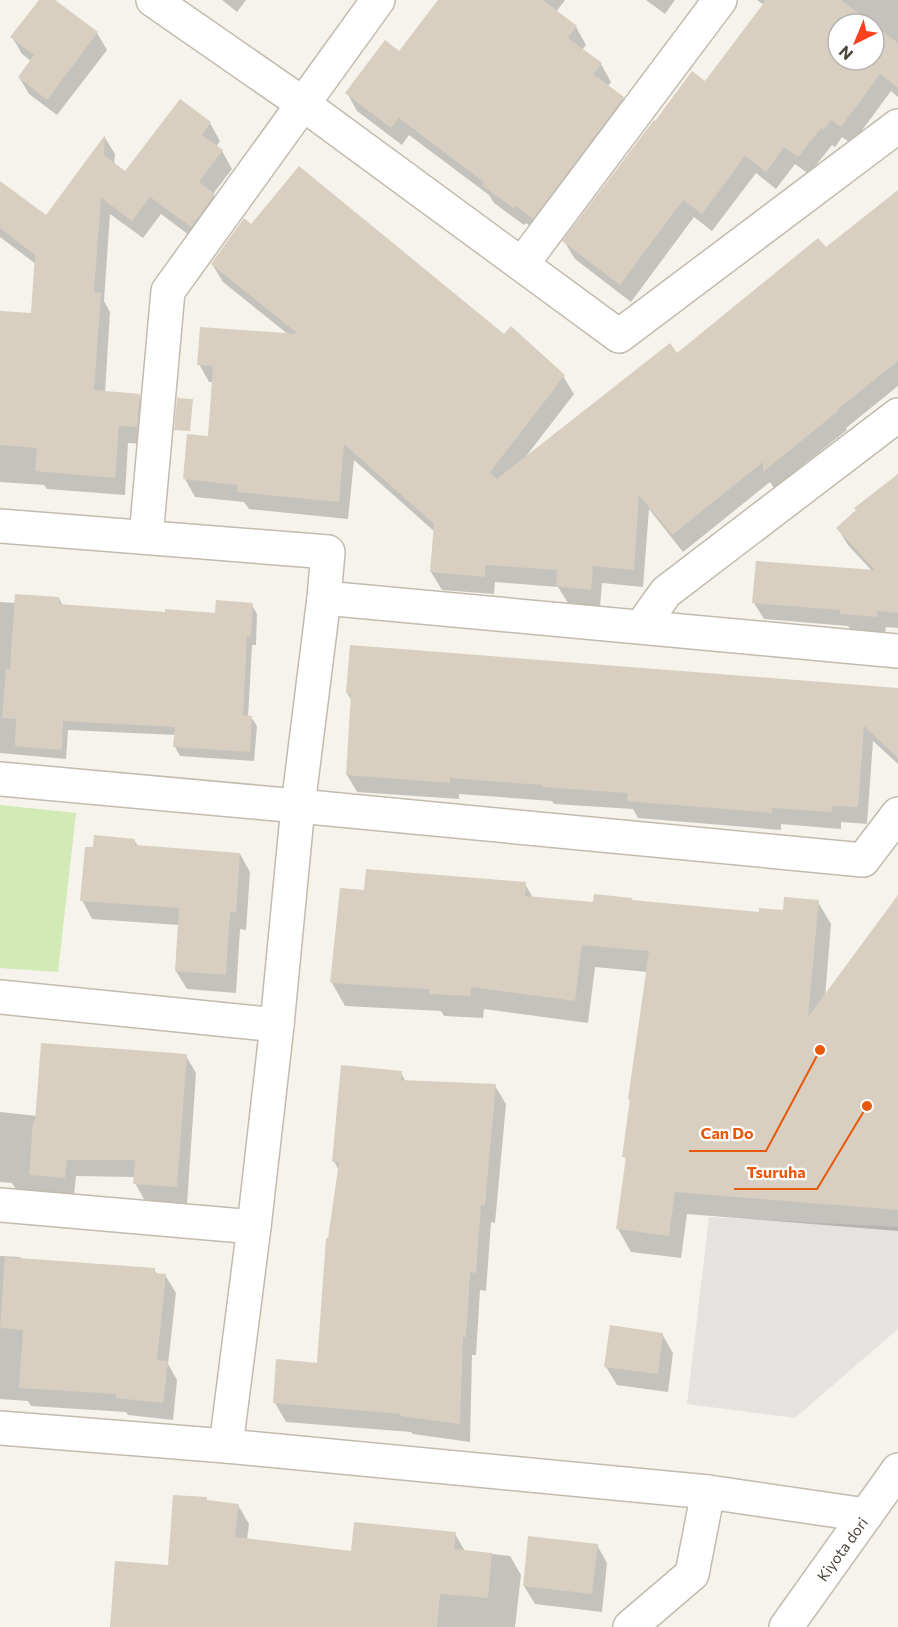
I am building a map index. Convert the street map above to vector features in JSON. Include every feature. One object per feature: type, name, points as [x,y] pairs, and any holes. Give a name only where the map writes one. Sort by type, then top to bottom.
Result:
[{"type":"street","points":[[153,0],[303,104],[619,336],[898,126]]},
{"type":"street","points":[[146,537],[168,291],[378,0]]},
{"type":"street","points":[[522,264],[720,0]]},
{"type":"street","points":[[641,627],[666,592],[898,415]]},
{"type":"street","points":[[0,526],[328,552],[298,806],[277,1026],[226,1446]]},
{"type":"street","points":[[324,598],[898,651]]},
{"type":"street","points":[[0,779],[863,860],[898,814]]},
{"type":"street","points":[[0,997],[277,1026]]},
{"type":"street","points":[[0,1205],[254,1227]]},
{"type":"street","points":[[0,1428],[226,1446],[708,1492],[866,1515]]},
{"type":"street","name":"Kiyota dori","points":[[786,1627],[898,1470]]},
{"type":"street","points":[[630,1627],[692,1574],[708,1492]]},
{"type":"green space","points":[[0,805],[76,813],[58,972],[0,968]]},
{"type":"shaded area","points":[[709,1217],[898,1227],[898,1329],[795,1418],[687,1404]]},
{"type":"building","points":[[39,0],[55,0],[98,32],[47,100],[18,77],[34,55],[10,37]]},
{"type":"building","points":[[438,0],[543,0],[577,26],[568,38],[602,63],[593,74],[624,97],[533,219],[516,206],[513,208],[482,185],[484,182],[399,118],[391,128],[345,93],[385,40],[399,51]]},
{"type":"building","points":[[766,0],[841,0],[857,12],[826,12],[826,72],[886,72],[886,34],[898,43],[898,88],[880,74],[841,127],[831,120],[824,130],[821,128],[798,157],[784,147],[766,172],[745,156],[702,214],[683,200],[620,285],[562,241],[692,71],[705,81]]},
{"type":"building","points":[[180,99],[211,122],[202,135],[223,150],[199,182],[215,194],[191,227],[150,197],[132,221],[101,198],[94,292],[101,293],[94,390],[140,394],[137,427],[119,426],[115,478],[35,471],[37,448],[0,445],[0,311],[31,313],[35,255],[0,228],[0,181],[46,215],[105,135],[104,155],[125,171]]},
{"type":"building","points":[[299,166],[504,334],[511,326],[565,375],[490,472],[497,479],[670,343],[677,353],[818,238],[826,247],[898,190],[898,361],[763,472],[763,462],[672,535],[639,495],[634,570],[593,566],[591,590],[556,586],[557,570],[485,565],[485,577],[430,572],[434,524],[344,444],[339,502],[237,492],[237,485],[183,479],[187,434],[208,436],[213,366],[197,365],[200,327],[298,334],[211,264],[244,218],[251,224]]},
{"type":"building","points":[[177,398],[193,399],[190,431],[174,430]]},
{"type":"building","points":[[898,474],[898,613],[877,611],[877,617],[840,614],[840,610],[752,603],[756,561],[875,570],[836,528],[856,510],[854,508]]},
{"type":"building","points":[[15,594],[59,597],[59,604],[165,612],[165,609],[215,613],[216,600],[253,603],[251,637],[247,636],[243,715],[252,716],[250,752],[173,747],[175,727],[63,721],[62,750],[15,746],[16,719],[2,718],[6,669],[10,669]]},
{"type":"building","points":[[350,645],[898,688],[898,758],[864,726],[858,807],[832,806],[832,812],[772,808],[772,813],[627,801],[628,793],[542,787],[542,785],[450,778],[450,783],[346,775],[351,694],[346,693]]},
{"type":"building","points":[[94,835],[135,839],[135,845],[240,853],[236,912],[230,912],[226,975],[175,971],[179,908],[80,901],[85,847],[93,847]]},
{"type":"building","points":[[366,869],[526,882],[525,896],[593,902],[594,894],[632,898],[632,900],[759,912],[759,908],[783,910],[784,897],[819,900],[808,1017],[898,895],[898,1210],[675,1192],[669,1236],[616,1229],[626,1157],[622,1157],[630,1099],[628,1099],[649,951],[582,945],[575,1001],[471,987],[471,996],[429,994],[429,989],[330,983],[340,888],[364,890]]},
{"type":"building","points":[[41,1043],[187,1054],[177,1187],[133,1184],[135,1160],[67,1160],[65,1178],[29,1175]]},
{"type":"building","points":[[341,1065],[402,1071],[401,1080],[496,1084],[485,1205],[481,1205],[476,1273],[470,1272],[466,1337],[463,1337],[460,1424],[400,1416],[401,1414],[273,1403],[276,1359],[317,1363],[326,1238],[328,1238],[339,1162],[332,1162]]},
{"type":"building","points":[[5,1257],[155,1268],[155,1273],[166,1274],[157,1360],[168,1361],[163,1403],[116,1398],[116,1394],[19,1388],[23,1330],[0,1328]]},
{"type":"building","points":[[610,1325],[663,1333],[658,1374],[604,1367]]},
{"type":"building","points":[[173,1495],[207,1497],[207,1500],[239,1504],[235,1537],[351,1551],[354,1522],[456,1532],[454,1549],[492,1553],[488,1598],[440,1594],[437,1627],[110,1627],[115,1561],[168,1565]]},
{"type":"building","points":[[528,1536],[598,1544],[592,1594],[523,1586]]},
{"type":"place","name":"Can Do","points":[[820,1050]]},
{"type":"place","name":"Tsuruha","points":[[867,1106]]}]
